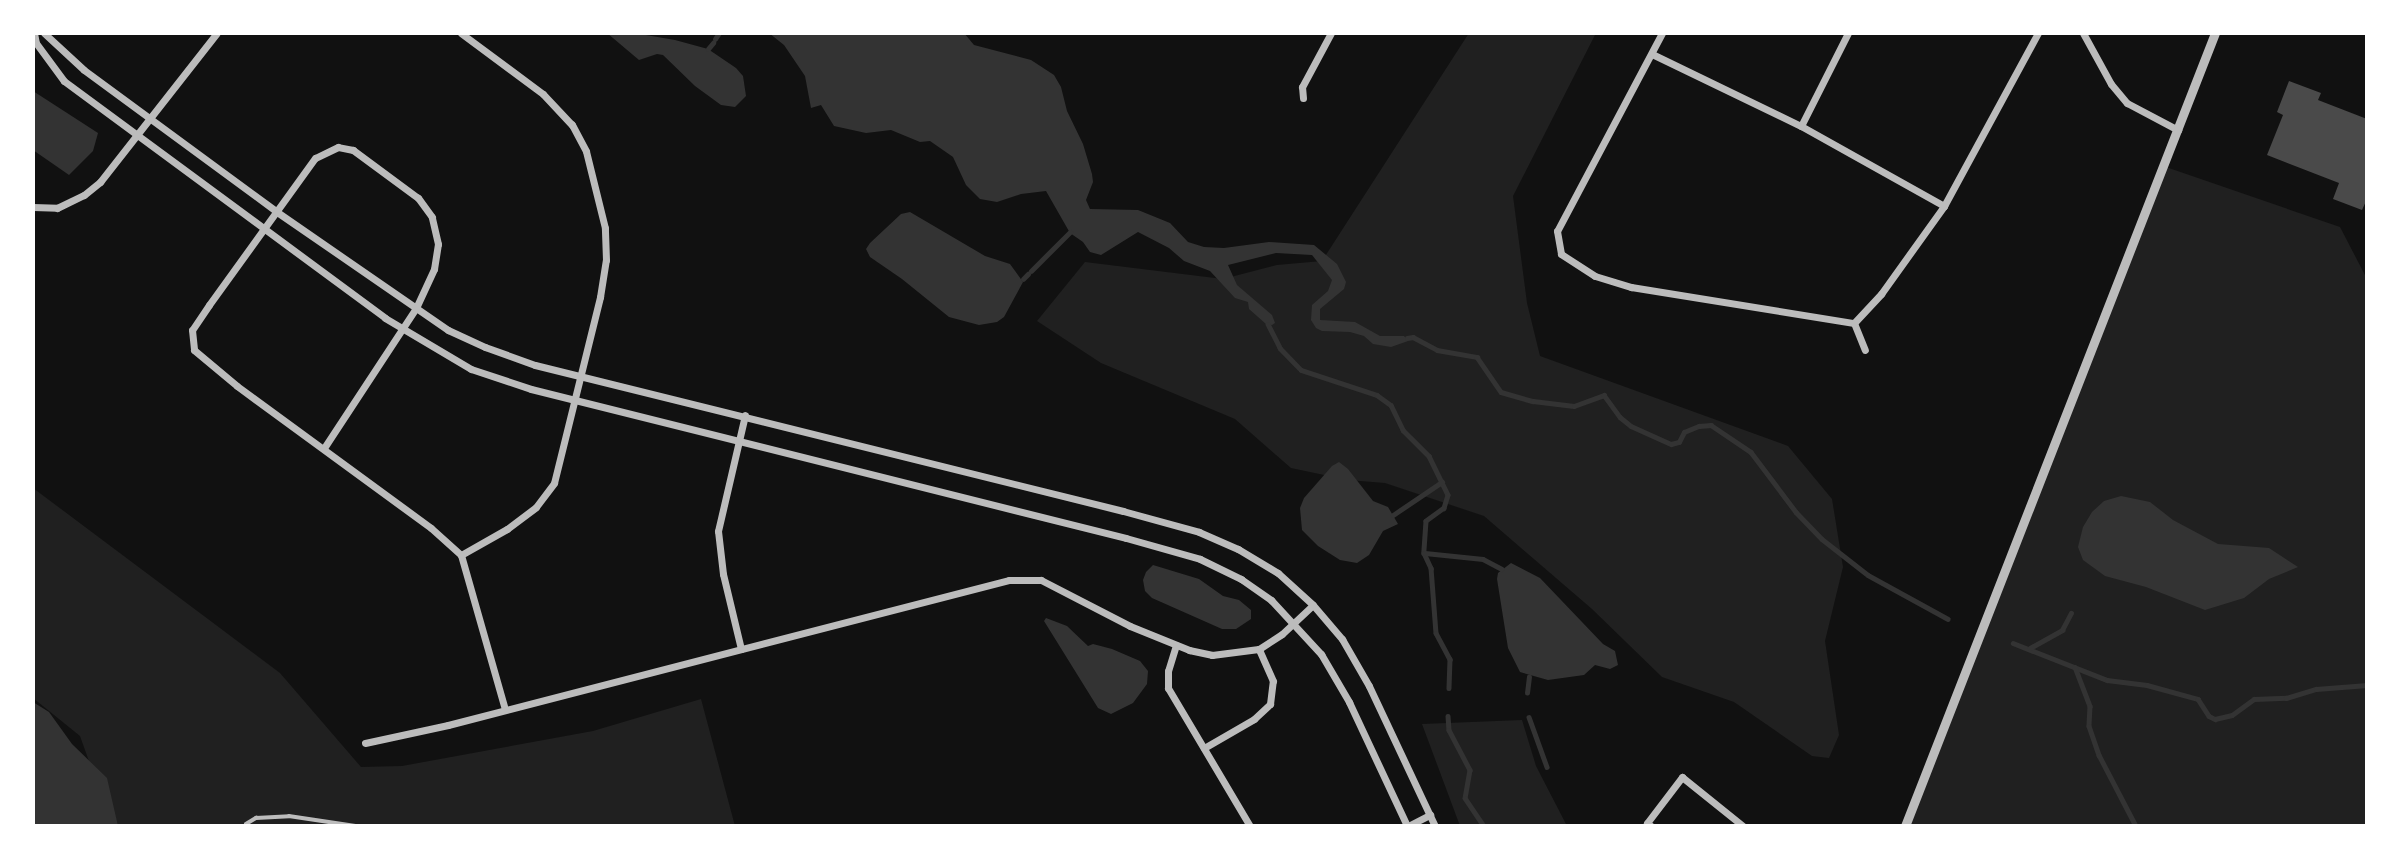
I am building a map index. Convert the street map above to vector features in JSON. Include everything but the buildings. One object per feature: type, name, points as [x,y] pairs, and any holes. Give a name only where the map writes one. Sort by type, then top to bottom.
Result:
[{"type":"street","points":[[34,33],[36,43],[64,81],[403,330],[471,369],[531,389],[739,439],[1200,559],[1241,579],[1271,600],[1294,622],[1333,671],[1408,826],[1430,815]]},
{"type":"street","points":[[44,33],[84,70],[277,212],[448,330],[485,347],[535,365],[745,415],[1199,532],[1238,549],[1278,573],[1313,605],[1342,639],[1369,686],[1435,826]]},
{"type":"street","points":[[33,207],[57,208],[84,195],[100,182],[217,33]]},
{"type":"street","points":[[461,33],[543,93],[572,125],[586,151],[606,228],[606,260],[559,470],[542,500],[507,529],[461,555]]},
{"type":"street","points":[[1303,98],[1302,87],[1331,33]]},
{"type":"street","points":[[1662,33],[1557,231],[1561,254],[1595,276],[1631,287],[1854,323]]},
{"type":"street","points":[[1801,125],[1848,33]]},
{"type":"street","points":[[1854,323],[1881,294],[1944,206],[2038,33]]},
{"type":"street","points":[[2082,33],[2111,84],[2127,103],[2178,130]]},
{"type":"street","points":[[1905,826],[2215,33]]},
{"type":"street","points":[[1651,54],[1801,125],[1944,206]]},
{"type":"street","points":[[324,448],[416,308],[434,269],[438,244],[432,217],[418,198],[364,157],[338,146],[315,158],[192,330],[194,350],[237,386],[431,528],[461,555],[505,709]]},
{"type":"street","points":[[1854,323],[1865,351]]},
{"type":"street","points":[[741,649],[723,574],[718,531],[745,415]]},
{"type":"street","points":[[365,743],[1009,580],[1025,579],[1058,587],[1097,611],[1176,645],[1212,655],[1259,649],[1282,634],[1313,605]]},
{"type":"street","points":[[1176,645],[1168,671],[1168,688],[1250,826]]},
{"type":"street","points":[[1204,748],[1254,719],[1270,704],[1273,681],[1259,649]]},
{"type":"street","points":[[1651,826],[1647,823],[1682,777],[1743,826]]},
{"type":"lane","points":[[246,824],[273,816],[355,826]]},
{"type":"shaded area","points":[[607,33],[634,33],[708,49],[743,76],[746,96],[735,107],[721,105],[695,86],[663,55],[657,54],[639,60]]},
{"type":"shaded area","points":[[769,33],[964,33],[974,45],[1031,60],[1054,75],[1061,87],[1067,111],[1083,144],[1092,174],[1093,182],[1086,200],[1090,209],[1138,210],[1170,223],[1188,242],[1204,247],[1224,248],[1269,242],[1314,245],[1337,264],[1346,282],[1344,289],[1320,309],[1320,320],[1355,322],[1380,336],[1404,336],[1408,341],[1391,347],[1373,344],[1364,336],[1350,332],[1322,331],[1316,328],[1311,320],[1312,305],[1328,291],[1332,280],[1312,255],[1276,253],[1228,265],[1237,285],[1272,315],[1275,323],[1266,324],[1249,309],[1248,302],[1235,298],[1210,271],[1184,261],[1169,248],[1138,232],[1101,255],[1090,252],[1083,242],[1070,233],[1046,191],[1021,194],[997,202],[980,199],[966,185],[953,157],[930,141],[920,142],[891,130],[866,133],[834,126],[821,105],[811,108],[805,76],[784,45]]},
{"type":"shaded area","points":[[1469,33],[1596,33],[1513,196],[1527,303],[1540,356],[1788,446],[1832,499],[1843,567],[1825,641],[1839,735],[1829,758],[1812,756],[1734,702],[1662,677],[1592,609],[1484,516],[1385,483],[1348,480],[1291,468],[1235,419],[1101,363],[1037,321],[1085,262],[1223,279],[1277,265],[1322,261]]},
{"type":"shaded area","points":[[33,91],[98,133],[93,151],[69,175],[33,150]]},
{"type":"shaded area","points":[[2163,166],[2340,227],[2367,279],[2367,826],[1905,826]]},
{"type":"shaded area","points":[[910,212],[985,256],[1010,264],[1023,282],[1004,317],[997,322],[979,325],[949,317],[870,257],[866,249],[870,243],[901,214]]},
{"type":"shaded area","points":[[1339,462],[1348,469],[1373,501],[1388,507],[1398,524],[1383,531],[1369,555],[1357,563],[1340,560],[1318,546],[1302,530],[1300,508],[1304,498],[1332,466]]},
{"type":"shaded area","points":[[33,488],[280,673],[361,767],[402,766],[593,731],[701,699],[735,826],[112,826],[80,736],[33,698]]},
{"type":"shaded area","points":[[2121,496],[2150,502],[2173,520],[2218,544],[2269,548],[2298,567],[2269,579],[2244,598],[2205,610],[2146,587],[2105,576],[2083,560],[2078,547],[2083,527],[2092,512],[2104,501]]},
{"type":"shaded area","points":[[1511,563],[1540,578],[1603,644],[1615,651],[1618,665],[1610,669],[1595,665],[1584,675],[1548,680],[1520,672],[1508,648],[1497,579],[1498,573]]},
{"type":"shaded area","points":[[1153,565],[1199,579],[1223,596],[1239,600],[1251,610],[1251,619],[1236,629],[1222,629],[1152,598],[1145,591],[1143,580]]},
{"type":"shaded area","points":[[1046,618],[1067,626],[1088,646],[1093,644],[1112,649],[1140,661],[1148,671],[1147,684],[1133,703],[1111,714],[1098,708],[1044,621]]},
{"type":"shaded area","points":[[33,702],[49,712],[72,744],[107,778],[118,826],[33,826]]},
{"type":"shaded area","points":[[1522,720],[1536,766],[1567,826],[1460,826],[1422,724]]},
{"type":"waterway","points":[[715,39],[719,33]]},
{"type":"waterway","points":[[708,49],[713,43]]},
{"type":"waterway","points":[[1031,271],[1070,232]]},
{"type":"waterway","points":[[1023,279],[1028,274]]},
{"type":"waterway","points":[[1268,324],[1280,348],[1301,370],[1377,395],[1391,405],[1403,430],[1429,456],[1448,495],[1444,508],[1426,521],[1424,553],[1431,568],[1436,633],[1450,659],[1449,688]]},
{"type":"waterway","points":[[1407,338],[1413,337],[1437,350],[1477,357],[1501,392],[1533,401],[1574,406],[1604,395],[1620,417],[1631,426],[1671,444],[1679,442],[1684,432],[1711,425],[1751,452],[1796,512],[1822,539],[1868,575],[1948,619]]},
{"type":"waterway","points":[[1393,515],[1442,482]]},
{"type":"waterway","points":[[1425,553],[1483,559],[1502,569]]},
{"type":"waterway","points":[[2030,648],[2062,630],[2071,613]]},
{"type":"waterway","points":[[2013,643],[2107,680],[2147,685],[2198,699],[2209,716],[2215,719],[2232,715],[2254,699],[2286,698],[2316,689],[2367,685]]},
{"type":"waterway","points":[[2075,667],[2090,706],[2089,726],[2099,755],[2136,826]]},
{"type":"waterway","points":[[1527,693],[1529,677]]},
{"type":"waterway","points":[[1448,716],[1449,730],[1470,770],[1465,798],[1484,826]]},
{"type":"waterway","points":[[1529,717],[1547,767]]}]
